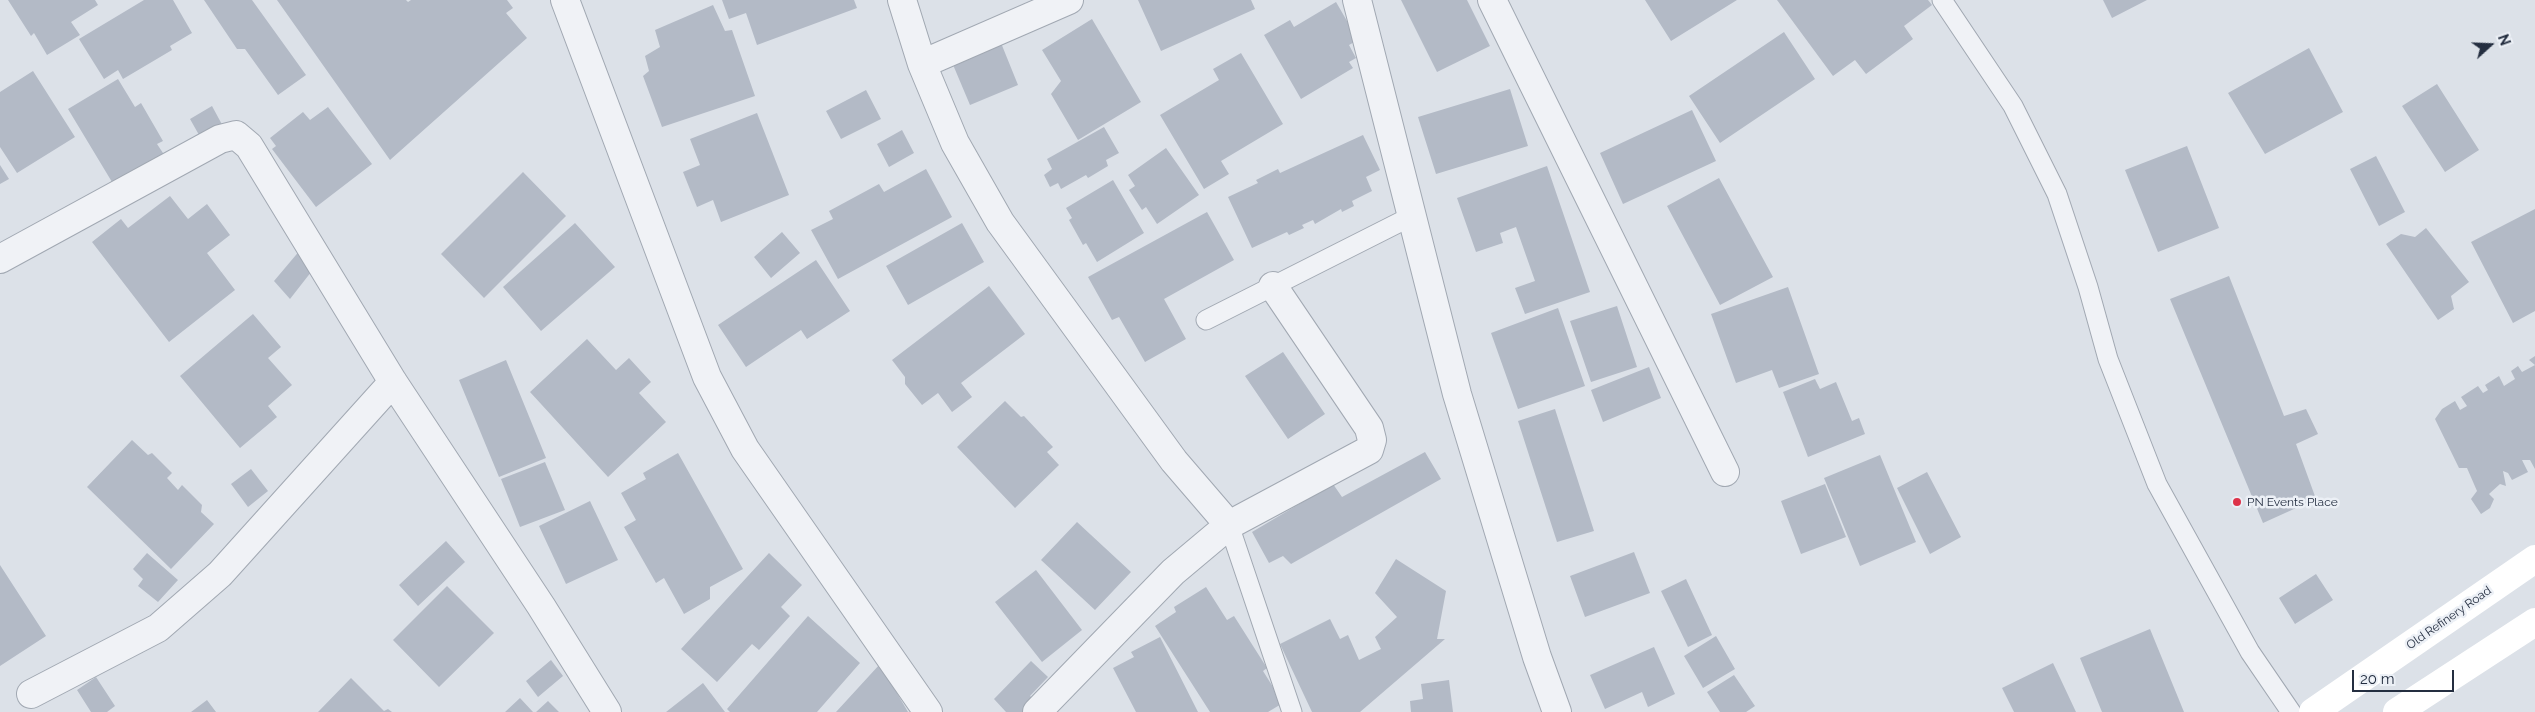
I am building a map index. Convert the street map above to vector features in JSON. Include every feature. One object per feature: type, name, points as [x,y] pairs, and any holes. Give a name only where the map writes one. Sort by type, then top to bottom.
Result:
[{"type":"main road","name":"Old Refinery Road","points":[[2313,712],[2535,559]]},
{"type":"main road","points":[[2396,712],[2535,622]]},
{"type":"street","points":[[565,0],[708,377],[744,449],[928,712]]},
{"type":"street","points":[[902,0],[922,64],[955,143],[1000,222],[1174,461],[1230,525]]},
{"type":"street","points":[[922,64],[1068,0]]},
{"type":"street","points":[[1357,0],[1460,403],[1537,657],[1557,712]]},
{"type":"street","points":[[1492,0],[1725,472]]},
{"type":"street","points":[[0,259],[220,139],[236,135],[249,146],[393,382],[541,606],[607,712]]},
{"type":"street","points":[[1037,712],[1173,572],[1230,525],[1369,450],[1372,440],[1369,428],[1274,286]]},
{"type":"street","points":[[30,694],[158,628],[165,622],[220,574],[393,382]]},
{"type":"lane","points":[[1942,0],[2013,106],[2057,194],[2088,287],[2108,359],[2157,484],[2250,652],[2291,712]]},
{"type":"lane","points":[[1206,320],[1412,216]]},
{"type":"lane","points":[[1230,525],[1292,712]]},
{"type":"building","points":[[8,0],[95,0],[98,5],[71,22],[80,35],[47,55],[34,33],[31,36]]},
{"type":"building","points":[[144,0],[173,0],[192,33],[170,46],[172,50],[123,79],[118,70],[104,79],[79,39]]},
{"type":"building","points":[[204,0],[252,0],[306,75],[278,95],[245,49],[237,49]]},
{"type":"building","points":[[277,0],[406,0],[408,2],[411,0],[507,0],[513,8],[506,13],[527,38],[390,160]]},
{"type":"building","points":[[722,0],[854,0],[857,8],[757,45],[746,13],[729,19]]},
{"type":"building","points":[[1138,0],[1251,0],[1255,9],[1161,51]]},
{"type":"building","points":[[1401,0],[1467,0],[1490,46],[1437,72]]},
{"type":"building","points":[[1645,0],[1737,0],[1671,41]]},
{"type":"building","points":[[1777,0],[1928,0],[1932,5],[1904,26],[1913,39],[1866,74],[1855,60],[1833,76]]},
{"type":"building","points":[[2103,0],[2147,0],[2112,18]]},
{"type":"building","points":[[1336,2],[1358,40],[1349,45],[1356,58],[1349,62],[1353,68],[1301,99],[1264,35],[1290,20],[1294,27]]},
{"type":"building","points":[[713,5],[725,31],[732,30],[755,96],[662,127],[643,76],[649,71],[645,56],[660,47],[655,30]]},
{"type":"building","points":[[1092,19],[1141,102],[1078,140],[1051,94],[1061,81],[1042,50]]},
{"type":"building","points":[[1784,32],[1815,79],[1720,143],[1689,96]]},
{"type":"building","points":[[999,38],[1018,85],[970,105],[951,60]]},
{"type":"building","points":[[2309,48],[2343,112],[2265,154],[2228,93]]},
{"type":"building","points":[[1241,53],[1283,124],[1221,161],[1229,174],[1204,189],[1160,115],[1219,80],[1213,69]]},
{"type":"building","points":[[33,71],[75,137],[17,173],[0,147],[0,92]]},
{"type":"building","points":[[118,79],[135,107],[141,103],[163,141],[157,144],[165,156],[115,187],[68,109]]},
{"type":"building","points":[[2437,84],[2479,150],[2445,172],[2402,106]]},
{"type":"building","points":[[1510,89],[1528,146],[1436,174],[1418,117]]},
{"type":"building","points":[[866,90],[881,119],[841,139],[826,111]]},
{"type":"building","points":[[212,106],[225,130],[203,142],[190,119]]},
{"type":"building","points":[[328,107],[372,164],[316,207],[272,149],[276,146],[270,138],[303,112],[310,120]]},
{"type":"building","points":[[1692,110],[1716,161],[1623,204],[1600,153]]},
{"type":"building","points":[[757,113],[789,195],[721,222],[713,200],[697,207],[683,172],[700,165],[690,139]]},
{"type":"building","points":[[1104,127],[1119,153],[1106,160],[1108,166],[1088,178],[1086,175],[1061,189],[1058,183],[1050,187],[1044,175],[1052,169],[1047,159]]},
{"type":"building","points":[[902,130],[914,153],[889,167],[877,144]]},
{"type":"building","points":[[1363,135],[1380,170],[1366,177],[1372,191],[1352,201],[1354,206],[1342,212],[1341,209],[1315,224],[1313,220],[1302,225],[1304,228],[1289,235],[1287,232],[1252,248],[1228,197],[1258,183],[1256,180],[1278,169],[1280,173]]},
{"type":"building","points":[[2187,146],[2219,228],[2158,252],[2125,170]]},
{"type":"building","points":[[1166,148],[1199,195],[1157,224],[1146,207],[1142,210],[1129,190],[1135,186],[1128,175]]},
{"type":"building","points":[[2376,156],[2405,212],[2379,226],[2350,169]]},
{"type":"building","points":[[0,165],[9,179],[0,184]]},
{"type":"building","points":[[1547,166],[1590,292],[1525,314],[1515,288],[1535,281],[1516,227],[1500,233],[1503,243],[1476,252],[1457,198]]},
{"type":"building","points":[[926,169],[952,217],[838,279],[811,230],[833,219],[829,211],[879,184],[884,192]]},
{"type":"building","points":[[523,172],[566,216],[484,298],[441,254]]},
{"type":"building","points":[[1719,178],[1773,277],[1720,305],[1667,206]]},
{"type":"building","points":[[1113,180],[1144,233],[1097,262],[1086,243],[1083,245],[1069,220],[1072,218],[1066,208]]},
{"type":"building","points":[[170,196],[188,219],[207,204],[230,235],[207,253],[235,290],[169,342],[92,242],[121,219],[128,228]]},
{"type":"building","points":[[2535,209],[2535,311],[2513,323],[2471,242]]},
{"type":"building","points":[[1207,212],[1234,260],[1164,299],[1186,339],[1145,362],[1119,317],[1112,320],[1088,277]]},
{"type":"building","points":[[575,223],[615,267],[541,331],[503,287]]},
{"type":"building","points":[[962,223],[984,262],[908,305],[886,266]]},
{"type":"building","points":[[2426,228],[2469,282],[2451,296],[2454,309],[2438,320],[2386,244],[2401,234],[2415,237]]},
{"type":"building","points":[[782,232],[800,253],[771,278],[754,257]]},
{"type":"building","points":[[301,249],[315,267],[290,299],[274,281]]},
{"type":"building","points":[[816,260],[850,311],[807,339],[801,330],[746,367],[718,325]]},
{"type":"building","points":[[2229,276],[2284,416],[2306,409],[2318,434],[2296,444],[2316,499],[2263,523],[2170,299]]},
{"type":"building","points":[[989,286],[1025,334],[961,383],[972,397],[952,412],[938,393],[922,405],[905,384],[905,377],[892,360]]},
{"type":"building","points":[[1788,287],[1819,374],[1779,388],[1772,370],[1736,383],[1711,314]]},
{"type":"building","points":[[1617,306],[1637,367],[1591,382],[1570,321]]},
{"type":"building","points":[[1558,308],[1585,386],[1518,409],[1491,333]]},
{"type":"building","points":[[253,314],[281,347],[268,358],[292,385],[268,406],[277,417],[240,448],[180,376]]},
{"type":"building","points":[[587,339],[616,370],[629,358],[651,382],[639,393],[666,422],[608,477],[530,392]]},
{"type":"building","points":[[1283,352],[1325,414],[1288,439],[1245,376]]},
{"type":"building","points":[[2535,356],[2535,365],[2529,360]]},
{"type":"building","points":[[506,360],[546,458],[499,477],[459,380]]},
{"type":"building","points":[[2535,365],[2535,469],[2530,460],[2522,460],[2528,472],[2512,480],[2508,473],[2503,471],[2506,486],[2500,484],[2489,494],[2494,499],[2490,508],[2481,514],[2471,499],[2477,491],[2467,468],[2459,468],[2435,419],[2442,409],[2455,401],[2460,410],[2467,406],[2461,397],[2478,386],[2483,393],[2488,390],[2485,385],[2499,376],[2504,386],[2515,379],[2511,371],[2518,366],[2522,372]]},
{"type":"building","points":[[1649,367],[1661,398],[1603,422],[1591,390]]},
{"type":"building","points":[[1815,379],[1820,389],[1836,382],[1852,421],[1859,418],[1865,434],[1808,457],[1783,392]]},
{"type":"building","points":[[1005,401],[1021,417],[1024,416],[1053,447],[1047,452],[1059,465],[1015,508],[957,447]]},
{"type":"building","points":[[1555,409],[1594,531],[1557,542],[1518,421]]},
{"type":"building","points":[[132,440],[148,455],[152,453],[172,473],[167,478],[178,490],[182,485],[202,505],[201,512],[214,524],[171,569],[87,487]]},
{"type":"building","points":[[1425,452],[1441,479],[1291,564],[1283,556],[1269,563],[1252,532],[1333,484],[1342,497]]},
{"type":"building","points":[[678,453],[743,569],[710,587],[710,599],[684,614],[664,578],[656,583],[624,527],[636,520],[621,493],[646,479],[643,473]]},
{"type":"building","points":[[1880,455],[1916,542],[1860,566],[1824,478]]},
{"type":"building","points":[[545,462],[565,510],[520,527],[501,479]]},
{"type":"building","points":[[251,469],[268,491],[248,507],[231,484]]},
{"type":"building","points":[[1927,472],[1961,537],[1930,554],[1897,488]]},
{"type":"building","points":[[1825,484],[1846,537],[1801,554],[1781,501]]},
{"type":"building","points":[[590,501],[618,560],[566,584],[539,526]]},
{"type":"building","points":[[1077,522],[1131,572],[1095,610],[1041,560]]},
{"type":"building","points":[[446,541],[465,562],[418,606],[399,585]]},
{"type":"building","points":[[1634,552],[1650,593],[1585,617],[1570,576]]},
{"type":"building","points":[[147,553],[178,580],[158,602],[138,586],[143,579],[133,569]]},
{"type":"building","points":[[769,553],[802,585],[781,607],[790,616],[759,650],[752,644],[717,682],[681,649]]},
{"type":"building","points":[[1396,559],[1446,591],[1437,639],[1445,639],[1360,712],[1312,712],[1280,644],[1330,619],[1340,639],[1348,635],[1359,660],[1381,649],[1375,637],[1397,617],[1375,593]]},
{"type":"building","points":[[0,565],[46,636],[0,666]]},
{"type":"building","points":[[1036,570],[1082,630],[1042,662],[995,602]]},
{"type":"building","points":[[2316,574],[2333,600],[2295,624],[2279,598]]},
{"type":"building","points":[[1686,579],[1712,635],[1688,647],[1661,591]]},
{"type":"building","points":[[447,586],[494,633],[439,687],[393,640]]},
{"type":"building","points":[[1206,587],[1227,620],[1234,616],[1267,668],[1263,671],[1283,703],[1268,712],[1210,712],[1155,626],[1176,612],[1174,607]]},
{"type":"building","points":[[808,616],[860,663],[817,712],[730,712],[727,709]]},
{"type":"building","points":[[2150,629],[2184,712],[2102,712],[2080,658]]},
{"type":"building","points":[[1716,636],[1735,669],[1703,688],[1684,656]]},
{"type":"building","points":[[1160,637],[1198,712],[1136,712],[1113,668],[1134,657],[1131,652]]},
{"type":"building","points":[[1654,647],[1675,694],[1648,707],[1642,692],[1605,709],[1590,675]]},
{"type":"building","points":[[551,660],[563,676],[538,697],[526,681]]},
{"type":"building","points":[[1031,661],[1048,677],[1030,696],[1037,702],[1028,712],[1006,712],[994,699]]},
{"type":"building","points":[[2053,663],[2076,712],[2014,712],[2002,688]]},
{"type":"building","points":[[880,664],[908,712],[836,712]]},
{"type":"building","points":[[1734,675],[1755,706],[1746,712],[1720,712],[1707,692]]},
{"type":"building","points":[[96,677],[115,706],[107,712],[91,712],[77,690]]},
{"type":"building","points":[[351,678],[384,711],[388,709],[392,712],[318,712]]},
{"type":"building","points":[[1449,680],[1453,712],[1411,712],[1410,701],[1423,699],[1421,684]]},
{"type":"building","points":[[703,683],[725,712],[666,712]]},
{"type":"building","points":[[520,698],[533,712],[505,712]]},
{"type":"building","points":[[207,700],[216,712],[191,712]]},
{"type":"building","points":[[548,701],[559,712],[536,712]]},
{"type":"place","name":"PN Events Place","points":[[2237,502]]}]
